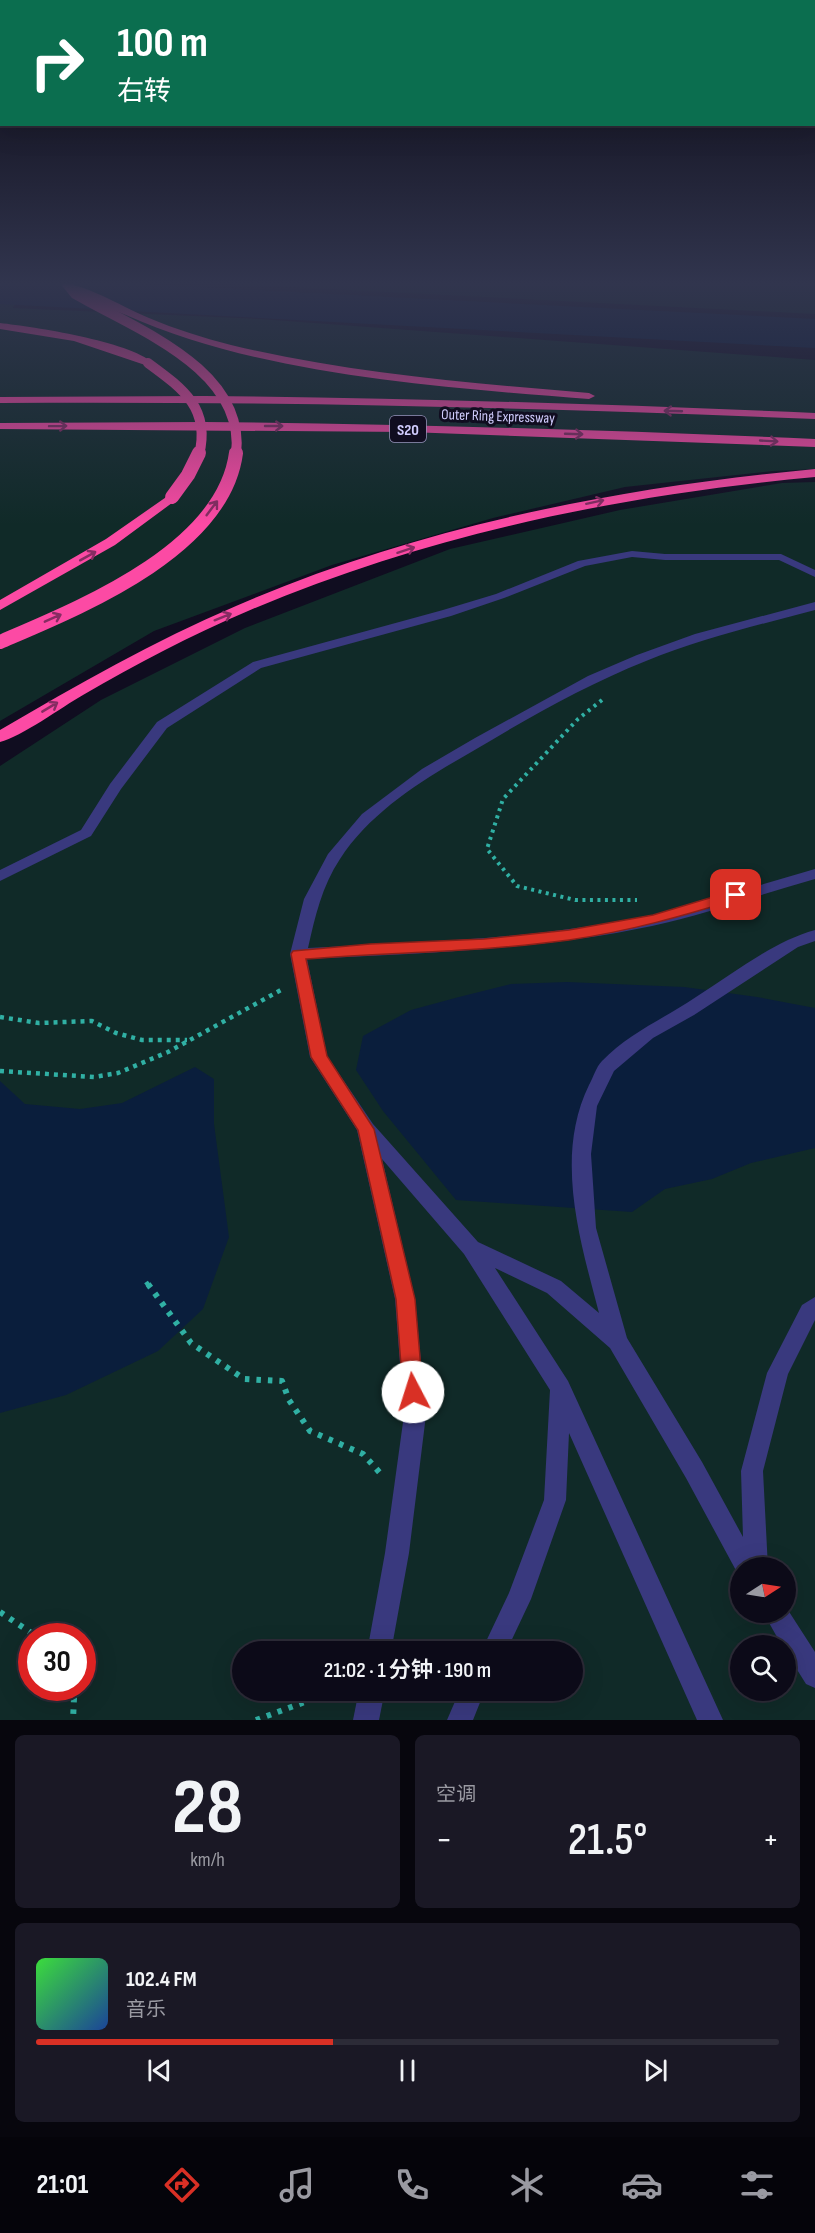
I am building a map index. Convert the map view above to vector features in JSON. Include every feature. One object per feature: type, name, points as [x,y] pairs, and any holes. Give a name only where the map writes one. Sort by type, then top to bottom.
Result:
[{"type":"highway","points":[[0,606],[117,540],[147,519],[172,497],[191,474],[201,451],[204,431],[199,414],[189,394],[150,364]]},
{"type":"highway","points":[[0,642],[78,607],[147,569],[193,532],[224,492],[236,458],[238,431],[228,404],[212,381],[191,364]]},
{"type":"highway","points":[[310,364],[470,386],[632,399],[815,407]]},
{"type":"highway","name":"Outer Ring Expressway","points":[[0,400],[306,400],[815,416]]},
{"type":"highway","name":"Outer Ring Expressway","points":[[0,426],[313,427],[815,443]]},
{"type":"highway","points":[[0,737],[104,675],[212,622],[315,580],[417,546],[520,519],[620,497],[722,482],[815,473]]},
{"type":"street","points":[[0,876],[86,833],[115,787],[162,725],[257,665],[317,646],[377,634],[447,613],[500,596],[582,563],[632,554],[665,557],[781,557],[815,574]]},
{"type":"street","points":[[710,1720],[560,1388],[471,1248],[366,1129],[319,1057],[298,954],[312,899],[333,857],[367,817],[427,772],[593,679],[631,662],[699,637],[815,606]]},
{"type":"street","points":[[298,954],[484,944],[569,935],[654,920],[815,874]]},
{"type":"street","points":[[741,1557],[694,1470],[617,1341],[586,1228],[582,1163],[585,1130],[588,1106],[607,1067],[647,1034],[792,943],[815,935]]},
{"type":"street","points":[[366,1129],[405,1299],[415,1415],[397,1553],[382,1641]]},
{"type":"street","points":[[471,1248],[554,1287],[617,1341]]},
{"type":"street","points":[[756,1557],[752,1471],[778,1373],[809,1311],[815,1306]]},
{"type":"street","points":[[498,1641],[519,1599],[555,1500],[560,1388]]},
{"type":"street","points":[[782,1623],[815,1675]]},
{"type":"street","points":[[366,1720],[370,1701]]},
{"type":"street","points":[[460,1720],[468,1701]]},
{"type":"path","points":[[603,699],[578,719],[503,799],[487,849],[517,886],[575,900],[648,899]]},
{"type":"path","points":[[3,1071],[94,1077],[118,1073],[168,1052],[303,978]]},
{"type":"path","points":[[0,1017],[39,1023],[92,1021],[116,1033],[142,1040],[188,1040]]},
{"type":"path","points":[[146,1282],[191,1343],[244,1379],[282,1381],[289,1400],[310,1431],[363,1454],[404,1498]]},
{"type":"path","points":[[0,1612],[18,1624]]},
{"type":"path","points":[[73,1720],[74,1701]]},
{"type":"path","points":[[256,1720],[307,1701]]},
{"type":"green space","points":[[0,364],[815,364],[815,469],[773,471],[625,487],[493,518],[332,565],[154,631],[0,721]]},
{"type":"green space","points":[[815,482],[815,1720],[0,1720],[0,766],[101,700],[245,628],[450,549],[620,510],[782,483]]},
{"type":"water","points":[[567,982],[684,987],[815,1008],[815,1148],[751,1163],[712,1179],[665,1189],[632,1212],[456,1200],[383,1111],[356,1070],[363,1036],[411,1010],[459,997],[511,984]]},
{"type":"water","points":[[195,1067],[214,1079],[214,1124],[229,1237],[203,1309],[158,1351],[66,1395],[0,1413],[0,1081],[25,1104],[80,1109],[122,1103]]},
{"type":"route","points":[[413,1392],[405,1299],[366,1129],[319,1057],[298,954],[484,944],[569,935],[654,920],[736,895]]}]
